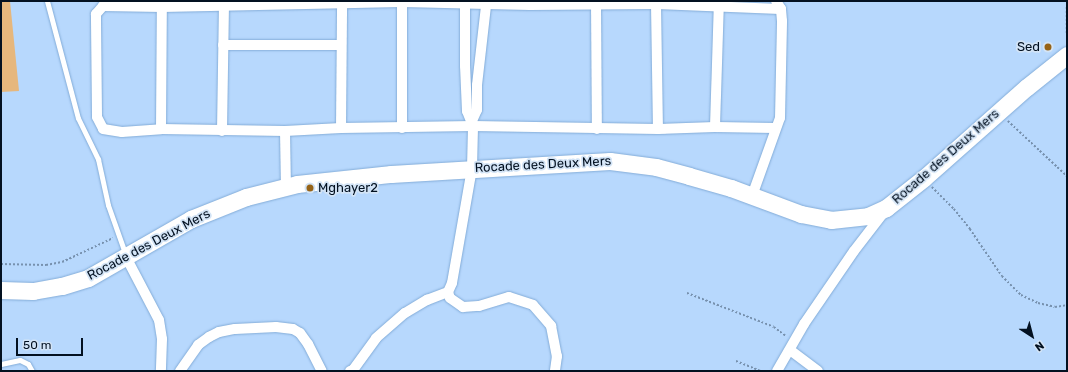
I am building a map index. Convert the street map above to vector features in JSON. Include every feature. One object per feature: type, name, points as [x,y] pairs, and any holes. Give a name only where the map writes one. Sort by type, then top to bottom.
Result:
[{"type":"highway","name":"Rocade des Deux Mers","points":[[1,290],[32,291],[62,286],[88,278],[126,258],[158,237],[191,219],[246,197],[286,186],[332,179],[472,168],[610,161],[656,167],[731,188],[801,214],[831,220],[868,216],[886,208],[924,178],[996,113],[1067,56]]},
{"type":"street","points":[[402,2],[402,128]]},
{"type":"street","points":[[752,196],[775,128],[780,118],[778,5],[530,3],[486,6],[465,3],[402,2],[223,3],[103,6],[96,14],[96,106],[99,124],[103,129],[122,132],[161,129],[285,131],[341,128],[402,128],[472,123],[597,129],[658,130],[715,127],[775,128]]},
{"type":"street","points":[[222,131],[223,3]]},
{"type":"street","points":[[341,128],[342,3]]},
{"type":"street","points":[[465,3],[467,111],[472,123]]},
{"type":"street","points":[[658,3],[658,130]]},
{"type":"street","points":[[161,129],[162,4]]},
{"type":"street","points":[[596,4],[597,129]]},
{"type":"street","points":[[715,127],[718,4]]},
{"type":"street","points":[[486,6],[477,80],[477,110],[472,123],[472,168],[452,283],[448,292],[450,298],[463,307],[479,306],[509,297],[534,305],[551,326],[557,356],[555,371]]},
{"type":"street","points":[[223,45],[341,45]]},
{"type":"street","points":[[285,131],[286,186]]},
{"type":"street","points":[[777,371],[795,340],[854,251],[886,208]]},
{"type":"street","points":[[126,258],[159,320],[162,339],[162,371]]},
{"type":"street","points":[[353,371],[376,338],[405,313],[428,300],[448,292]]},
{"type":"street","points":[[180,371],[198,345],[209,337],[220,332],[235,329],[276,327],[293,329],[300,333],[308,344],[322,371]]},
{"type":"street","points":[[790,350],[818,371]]},
{"type":"lane","points":[[47,1],[78,118],[98,159],[108,205],[126,258]]},
{"type":"lane","points":[[1,364],[20,360],[28,364],[32,371]]},
{"type":"path","points":[[1067,7],[1067,35]]},
{"type":"path","points":[[996,113],[1014,124],[1067,176]]},
{"type":"path","points":[[924,178],[954,209],[1002,276],[1021,295],[1038,303],[1055,306],[1067,305]]},
{"type":"path","points":[[1,264],[46,265],[62,262],[118,236]]},
{"type":"path","points":[[687,293],[774,327],[786,336],[795,340]]},
{"type":"path","points":[[736,361],[761,371]]},
{"type":"shaded area","points":[[1,1],[10,1],[19,91],[1,92]]},
{"type":"place","name":"Sed","points":[[1048,47]]},
{"type":"place","name":"Mghayer2","points":[[310,188]]}]
